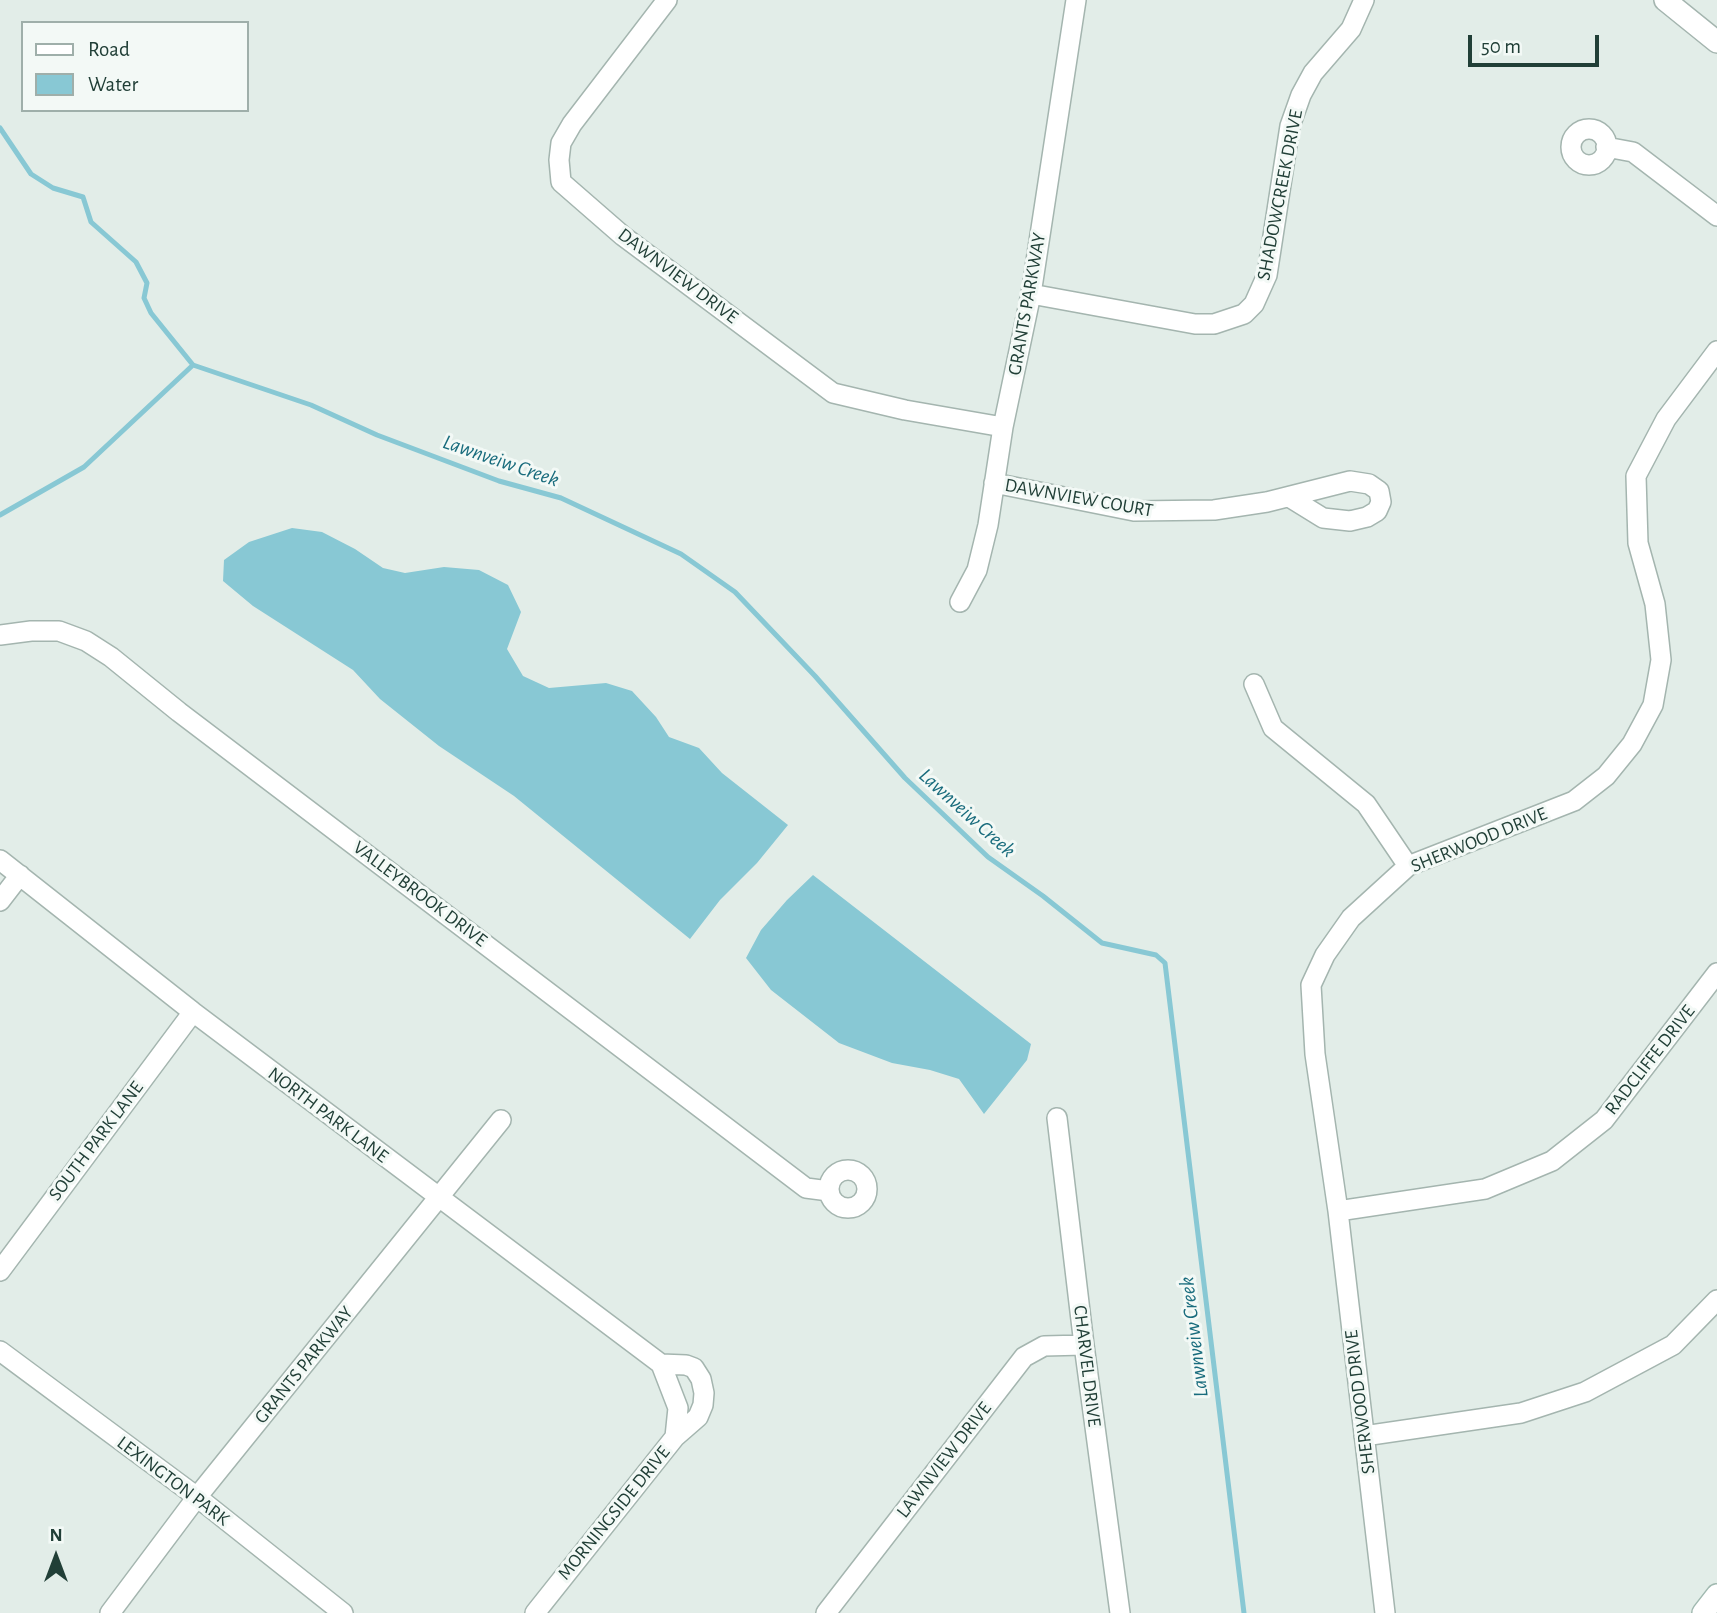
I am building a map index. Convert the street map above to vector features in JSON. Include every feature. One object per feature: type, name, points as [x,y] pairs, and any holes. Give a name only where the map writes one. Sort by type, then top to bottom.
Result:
[{"type":"street","name":"DAWNVIEW DRIVE","points":[[667,0],[572,124],[561,143],[561,181],[623,236],[833,393],[905,410],[1003,427]]},
{"type":"street","name":"GRANTS PARKWAY","points":[[960,602],[977,570],[985,537],[1003,427],[1031,294],[1076,0]]},
{"type":"street","name":"SHADOWCREEK DRIVE","points":[[1031,294],[1195,324],[1214,324],[1244,314],[1254,304],[1267,275],[1290,126],[1301,94],[1313,73],[1351,29],[1364,0]]},
{"type":"street","points":[[1665,0],[1717,41]]},
{"type":"street","points":[[1606,147],[1633,152],[1717,216]]},
{"type":"street","name":"SHERWOOD DRIVE","points":[[1385,1613],[1338,1211],[1315,1054],[1311,985],[1325,955],[1350,918],[1408,866],[1574,801],[1606,776],[1632,744],[1653,705],[1661,660],[1656,604],[1638,543],[1636,477],[1665,419],[1717,351]]},
{"type":"street","name":"DAWNVIEW COURT","points":[[994,484],[1134,511],[1214,510],[1289,497]]},
{"type":"street","name":"VALLEYBROOK DRIVE","points":[[0,635],[59,631],[86,641],[111,657],[806,1188],[829,1191]]},
{"type":"street","points":[[1254,684],[1273,728],[1366,804],[1408,866]]},
{"type":"street","name":"NORTH PARK LANE","points":[[0,860],[193,1012],[661,1364],[694,1368],[701,1379],[704,1393],[698,1417],[675,1437]]},
{"type":"street","points":[[0,901],[20,875]]},
{"type":"street","name":"RADCLIFFE DRIVE","points":[[1338,1211],[1485,1189],[1552,1161],[1604,1120],[1717,973]]},
{"type":"street","name":"SOUTH PARK LANE","points":[[0,1270],[193,1012]]},
{"type":"street","name":"CHARVEL DRIVE","points":[[1057,1118],[1120,1613]]},
{"type":"street","name":"GRANTS PARKWAY","points":[[110,1613],[197,1497],[501,1120]]},
{"type":"street","points":[[1364,1436],[1521,1413],[1585,1392],[1673,1345],[1717,1300]]},
{"type":"street","name":"LAWNVIEW DRIVE","points":[[826,1613],[1024,1357],[1044,1346],[1084,1345]]},
{"type":"street","name":"LEXINGTON PARK","points":[[0,1352],[197,1497],[343,1613]]},
{"type":"street","name":"MORNINGSIDE DRIVE","points":[[535,1613],[675,1437],[678,1408],[661,1364]]},
{"type":"street","points":[[1703,1613],[1717,1595]]},
{"type":"water","points":[[292,528],[322,532],[355,549],[383,568],[405,573],[444,567],[479,570],[508,585],[521,612],[507,649],[523,676],[549,688],[606,683],[632,691],[656,717],[669,737],[699,748],[722,773],[788,825],[757,863],[720,900],[690,939],[514,796],[439,746],[380,699],[353,670],[253,606],[223,581],[224,560],[249,542]]},
{"type":"water","points":[[813,875],[1031,1044],[1027,1060],[984,1114],[959,1079],[892,1063],[839,1043],[771,990],[746,958],[761,930]]},
{"type":"waterway","points":[[0,128],[31,174],[53,188],[83,197],[91,222],[136,262],[147,283],[144,298],[151,313],[193,365]]},
{"type":"waterway","name":"Lawnveiw Creek","points":[[193,365],[311,405],[377,435],[499,481],[561,498],[681,554],[735,592],[815,676],[905,778],[988,857],[1102,943],[1156,955],[1165,963],[1244,1613]]},
{"type":"waterway","points":[[0,515],[84,467],[193,365]]}]
